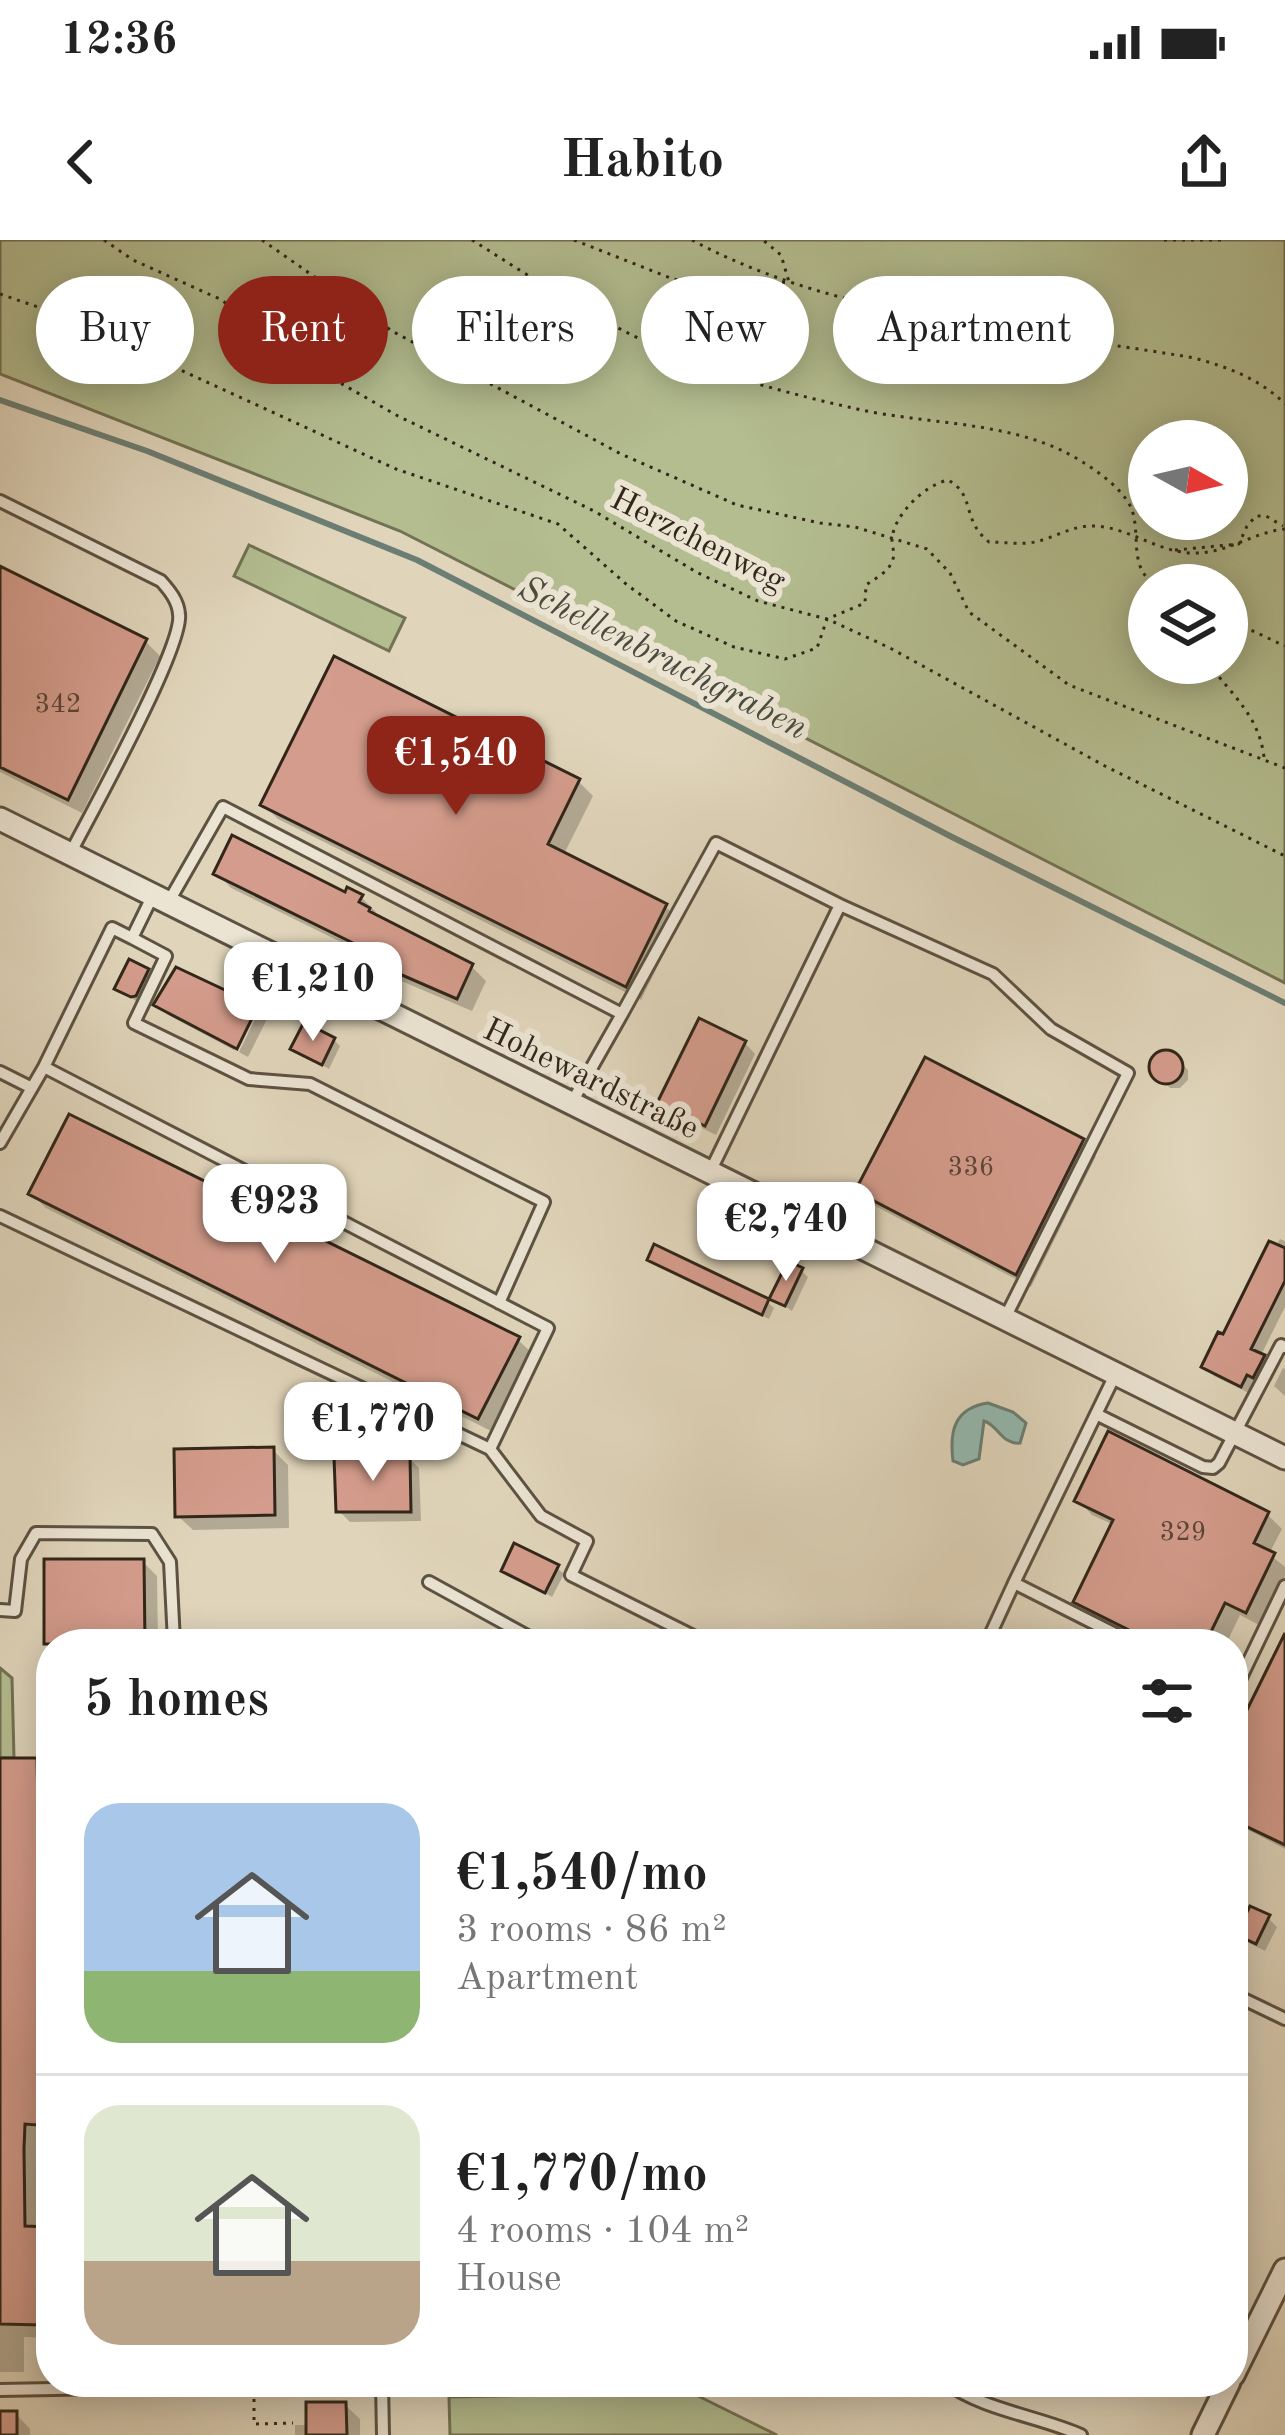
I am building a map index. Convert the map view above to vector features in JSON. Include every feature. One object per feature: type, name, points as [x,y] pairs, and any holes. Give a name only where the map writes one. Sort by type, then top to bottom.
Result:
[{"type":"street","name":"Hohewardstraße","points":[[0,819],[1285,1458]]},
{"type":"street","points":[[1248,2344],[1285,2270]]},
{"type":"street","points":[[1203,2435],[1222,2397]]},
{"type":"lane","points":[[0,501],[161,581],[179,614],[178,629],[146,704],[70,854]]},
{"type":"lane","points":[[132,938],[223,807],[622,1015]]},
{"type":"lane","points":[[571,1104],[716,843],[993,974],[1051,1029],[1128,1073],[1005,1318]]},
{"type":"lane","points":[[710,1172],[840,905]]},
{"type":"lane","points":[[0,1143],[44,1067],[112,928],[166,956],[134,1023],[249,1079],[310,1084],[544,1202],[499,1303]]},
{"type":"lane","points":[[44,1067],[548,1328],[490,1449]]},
{"type":"lane","points":[[0,1072],[32,1088]]},
{"type":"lane","points":[[0,1216],[490,1449],[541,1516],[586,1541],[571,1575],[679,1629]]},
{"type":"lane","points":[[1096,1414],[1213,1468],[1284,1344]]},
{"type":"lane","points":[[993,1629],[1116,1373]]},
{"type":"lane","points":[[0,1610],[15,1611],[21,1559],[36,1533],[152,1534],[170,1562],[173,1629]]},
{"type":"lane","points":[[429,1582],[515,1629]]},
{"type":"lane","points":[[1014,1583],[1105,1629]]},
{"type":"lane","points":[[1248,1663],[1285,1586]]},
{"type":"lane","points":[[1248,2001],[1285,2019]]},
{"type":"lane","points":[[0,2390],[36,2389]]},
{"type":"lane","points":[[382,2397],[383,2435]]},
{"type":"lane","points":[[967,2397],[1048,2420],[1081,2435]]},
{"type":"path","name":"Herzchenweg","points":[[104,240],[134,260],[222,300],[267,341],[398,416],[594,512],[698,573],[758,602],[827,620],[890,648],[1106,766],[1285,856]]},
{"type":"path","points":[[262,240],[392,332],[621,454],[736,505],[891,536],[927,549],[950,573],[969,612],[1069,685],[1285,768]]},
{"type":"path","points":[[472,240],[654,346],[860,410],[1031,439],[1065,452],[1099,474],[1128,504]]},
{"type":"path","points":[[574,240],[663,276]]},
{"type":"path","points":[[692,240],[775,276]]},
{"type":"path","points":[[763,240],[782,255],[787,276]]},
{"type":"path","points":[[1164,240],[1221,240]]},
{"type":"path","points":[[809,287],[981,326],[1194,358],[1229,368],[1272,391],[1285,404]]},
{"type":"path","points":[[0,294],[99,328],[396,470],[558,524],[676,621],[734,647],[785,659],[817,648],[827,620],[865,603],[866,585],[884,574],[894,558],[891,536],[924,490],[948,480],[967,498],[968,518],[989,542],[1029,544],[1088,526],[1128,532]]},
{"type":"path","points":[[1248,525],[1256,516],[1285,528]]},
{"type":"path","points":[[1248,537],[1285,528]]},
{"type":"path","points":[[1149,540],[1171,550],[1200,554],[1240,540]]},
{"type":"path","points":[[1248,629],[1285,646]]},
{"type":"path","points":[[1226,684],[1261,732],[1264,760]]},
{"type":"path","points":[[253,2397],[254,2424],[293,2423]]},
{"type":"green space","points":[[0,240],[1285,240],[1285,983],[400,531],[0,374]]},
{"type":"green space","points":[[249,545],[405,618],[389,651],[234,576]]},
{"type":"green space","points":[[0,1668],[12,1678],[14,1758],[0,1758]]},
{"type":"green space","points":[[449,2397],[700,2397],[777,2435],[450,2435]]},
{"type":"water","points":[[988,1403],[1013,1412],[1026,1423],[1020,1443],[1009,1441],[984,1421],[979,1459],[963,1465],[953,1461],[952,1440],[961,1415]]},
{"type":"building","points":[[0,566],[147,639],[68,800],[0,767]]},
{"type":"building","points":[[334,656],[580,779],[548,844],[667,904],[626,987],[260,805]]},
{"type":"building","points":[[232,835],[345,892],[347,887],[363,895],[359,902],[369,911],[473,964],[457,999],[381,966],[383,962],[351,946],[353,943],[213,874]]},
{"type":"building","points":[[129,959],[149,969],[136,996],[131,997],[114,989]]},
{"type":"building","points":[[176,967],[225,990],[228,983],[243,990],[240,997],[258,1006],[237,1049],[153,1005]]},
{"type":"building","points":[[699,1018],[746,1041],[705,1126],[657,1103]]},
{"type":"building","points":[[304,1022],[335,1038],[322,1065],[290,1049]]},
{"type":"building","points":[[1166,1050],[1178,1055],[1183,1067],[1178,1079],[1166,1084],[1154,1079],[1149,1067],[1154,1055]]},
{"type":"building","points":[[925,1057],[1084,1139],[1016,1275],[855,1191]]},
{"type":"building","points":[[69,1114],[520,1337],[478,1419],[28,1194]]},
{"type":"building","points":[[1269,1241],[1285,1248],[1285,1281],[1251,1349],[1265,1355],[1253,1378],[1247,1375],[1241,1387],[1201,1367],[1218,1332],[1223,1334]]},
{"type":"building","points":[[654,1244],[769,1299],[762,1315],[647,1260]]},
{"type":"building","points":[[788,1261],[803,1268],[785,1306],[769,1299]]},
{"type":"building","points":[[1108,1431],[1269,1512],[1254,1543],[1275,1553],[1246,1613],[1225,1603],[1212,1629],[1127,1629],[1073,1602],[1113,1520],[1074,1501]]},
{"type":"building","points":[[274,1447],[275,1515],[175,1517],[174,1449]]},
{"type":"building","points":[[410,1455],[411,1512],[336,1512],[334,1457]]},
{"type":"building","points":[[514,1543],[559,1565],[545,1593],[501,1571]]},
{"type":"building","points":[[44,1559],[144,1559],[145,1629],[44,1629]]},
{"type":"building","points":[[1285,1633],[1285,1845],[1248,1827],[1248,1708]]},
{"type":"building","points":[[0,1758],[36,1758],[36,2125],[25,2124],[24,2149],[25,2226],[36,2226],[36,2325],[0,2324]]},
{"type":"building","points":[[1250,1906],[1270,1915],[1256,1944],[1248,1940]]},
{"type":"building","points":[[306,2402],[346,2402],[347,2435],[306,2435]]},
{"type":"building","points":[[0,2411],[17,2411],[17,2435],[0,2435]]},
{"type":"waterway","name":"Schellenbruchgraben","points":[[0,400],[147,451],[417,560],[1285,1003]]}]
